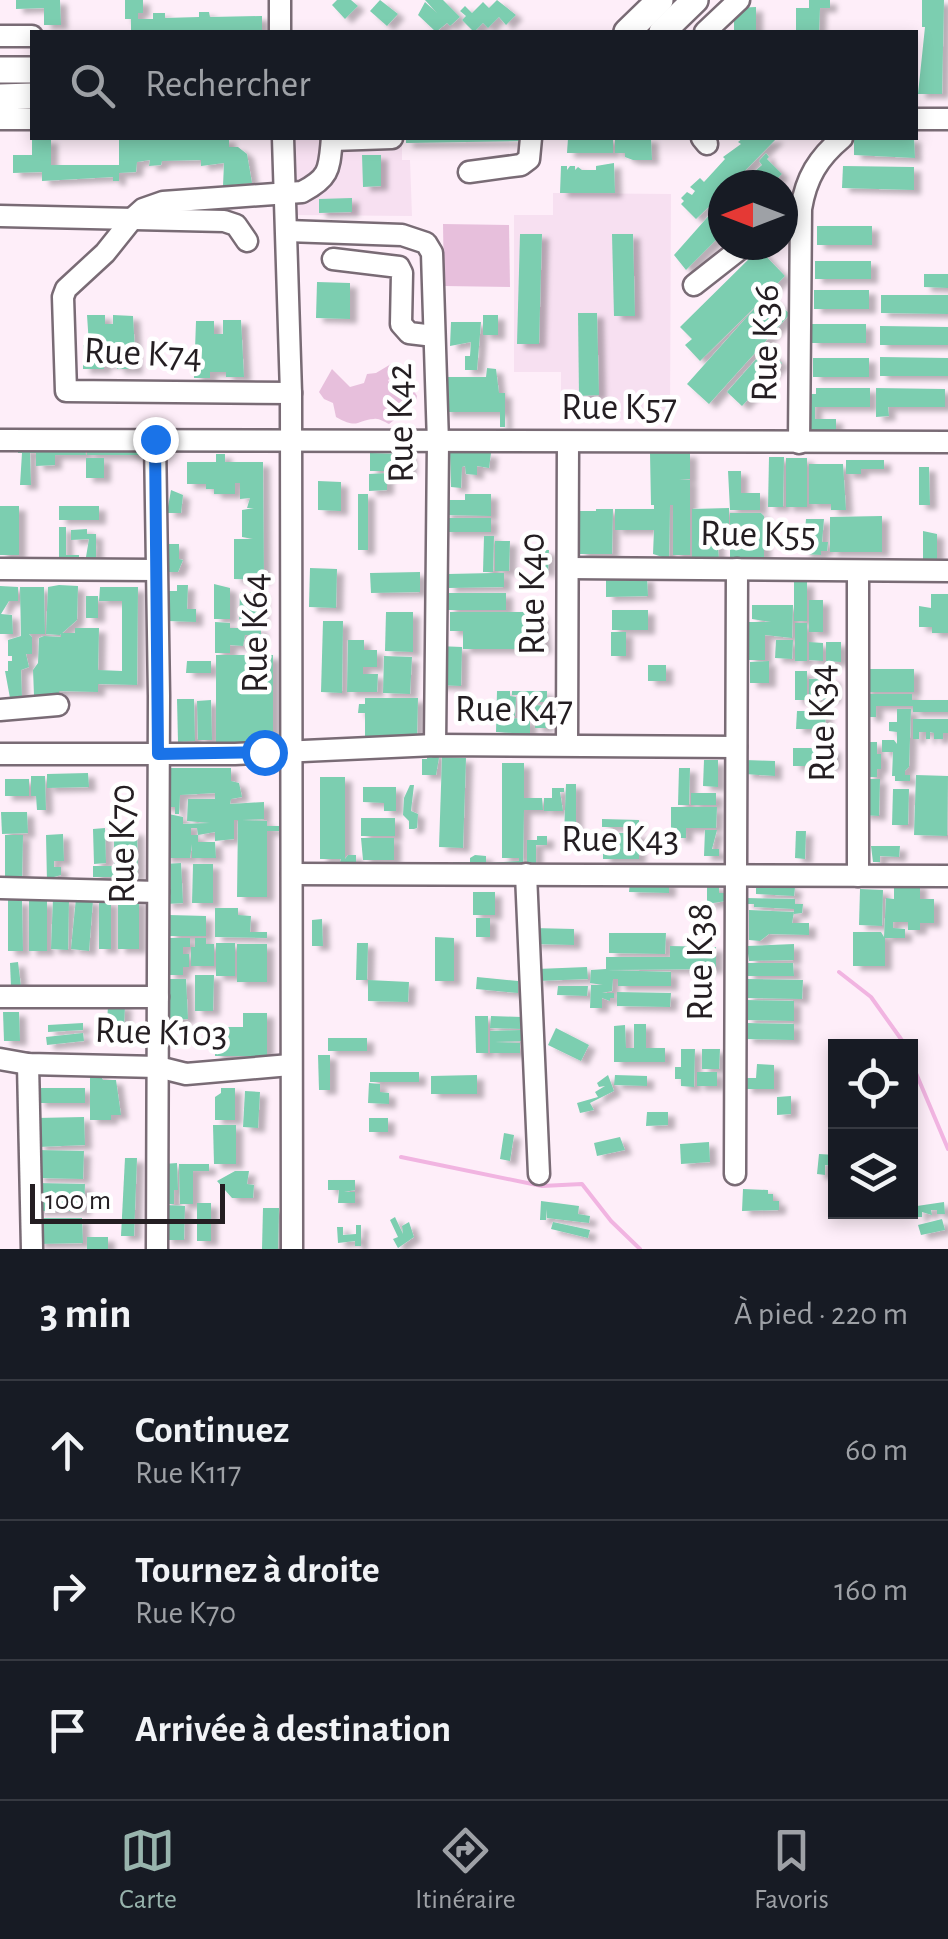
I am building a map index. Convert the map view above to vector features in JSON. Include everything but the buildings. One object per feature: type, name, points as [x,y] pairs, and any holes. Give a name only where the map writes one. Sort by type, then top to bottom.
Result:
[{"type":"main road","points":[[629,30],[660,0]]},
{"type":"main road","points":[[664,30],[695,0]]},
{"type":"main road","points":[[0,70],[30,70]]},
{"type":"main road","points":[[0,97],[30,96]]},
{"type":"street","points":[[280,0],[280,30]]},
{"type":"street","points":[[708,30],[739,0]]},
{"type":"street","points":[[0,36],[30,36]]},
{"type":"street","points":[[0,119],[30,119]]},
{"type":"street","points":[[918,120],[948,119]]},
{"type":"street","name":"Rue K64","points":[[283,140],[291,393],[292,1249]]},
{"type":"street","points":[[133,218],[143,209],[163,202],[302,192],[327,174],[332,140]]},
{"type":"street","points":[[469,172],[522,165],[530,159],[532,140]]},
{"type":"street","name":"Rue K36","points":[[798,200],[808,176],[840,140]]},
{"type":"street","points":[[0,216],[224,221],[236,225],[247,241]]},
{"type":"street","name":"Rue K74","points":[[133,218],[64,293],[66,391],[291,393]]},
{"type":"street","name":"Rue K42","points":[[287,231],[402,234],[426,244],[432,253],[438,443],[435,745]]},
{"type":"street","points":[[333,258],[399,267],[400,324],[409,332],[434,336]]},
{"type":"street","points":[[694,285],[726,260]]},
{"type":"street","name":"Rue K36","points":[[794,260],[800,444]]},
{"type":"street","name":"Rue K70","points":[[155,439],[158,1249]]},
{"type":"street","name":"Rue K57","points":[[0,440],[948,442]]},
{"type":"street","name":"Rue K40","points":[[568,442],[568,746]]},
{"type":"street","name":"Rue K55","points":[[568,568],[948,571]]},
{"type":"street","points":[[0,569],[156,570]]},
{"type":"street","name":"Rue K38","points":[[734,1174],[737,569]]},
{"type":"street","name":"Rue K34","points":[[858,571],[858,876]]},
{"type":"street","points":[[0,710],[58,705]]},
{"type":"street","name":"Rue K47","points":[[0,754],[158,754],[435,745],[736,747]]},
{"type":"street","name":"Rue K43","points":[[292,874],[948,876]]},
{"type":"street","points":[[526,874],[539,1174]]},
{"type":"street","points":[[0,888],[158,892]]},
{"type":"street","points":[[0,997],[158,997]]},
{"type":"street","name":"Rue K103","points":[[0,1059],[28,1064],[158,1067],[186,1074],[290,1066]]},
{"type":"street","points":[[28,1064],[32,1249]]},
{"type":"shaded area","points":[[292,140],[402,140],[402,160],[410,160],[412,216],[293,215]]},
{"type":"shaded area","points":[[553,193],[671,194],[670,420],[561,420],[561,372],[514,372],[514,215],[553,215]]},
{"type":"shaded area","points":[[443,224],[509,225],[510,287],[444,286]]},
{"type":"shaded area","points":[[391,364],[404,365],[403,371],[388,380],[395,394],[414,391],[417,396],[415,404],[389,424],[376,419],[353,424],[343,421],[336,417],[333,403],[319,392],[332,369],[350,387],[364,383],[367,374]]},
{"type":"waterway","points":[[839,972],[871,997],[901,1039]]},
{"type":"waterway","points":[[918,1078],[948,1149]]},
{"type":"waterway","points":[[401,1157],[542,1186],[582,1184],[640,1249]]},
{"type":"route","points":[[155,439],[158,754],[264,752]]}]
